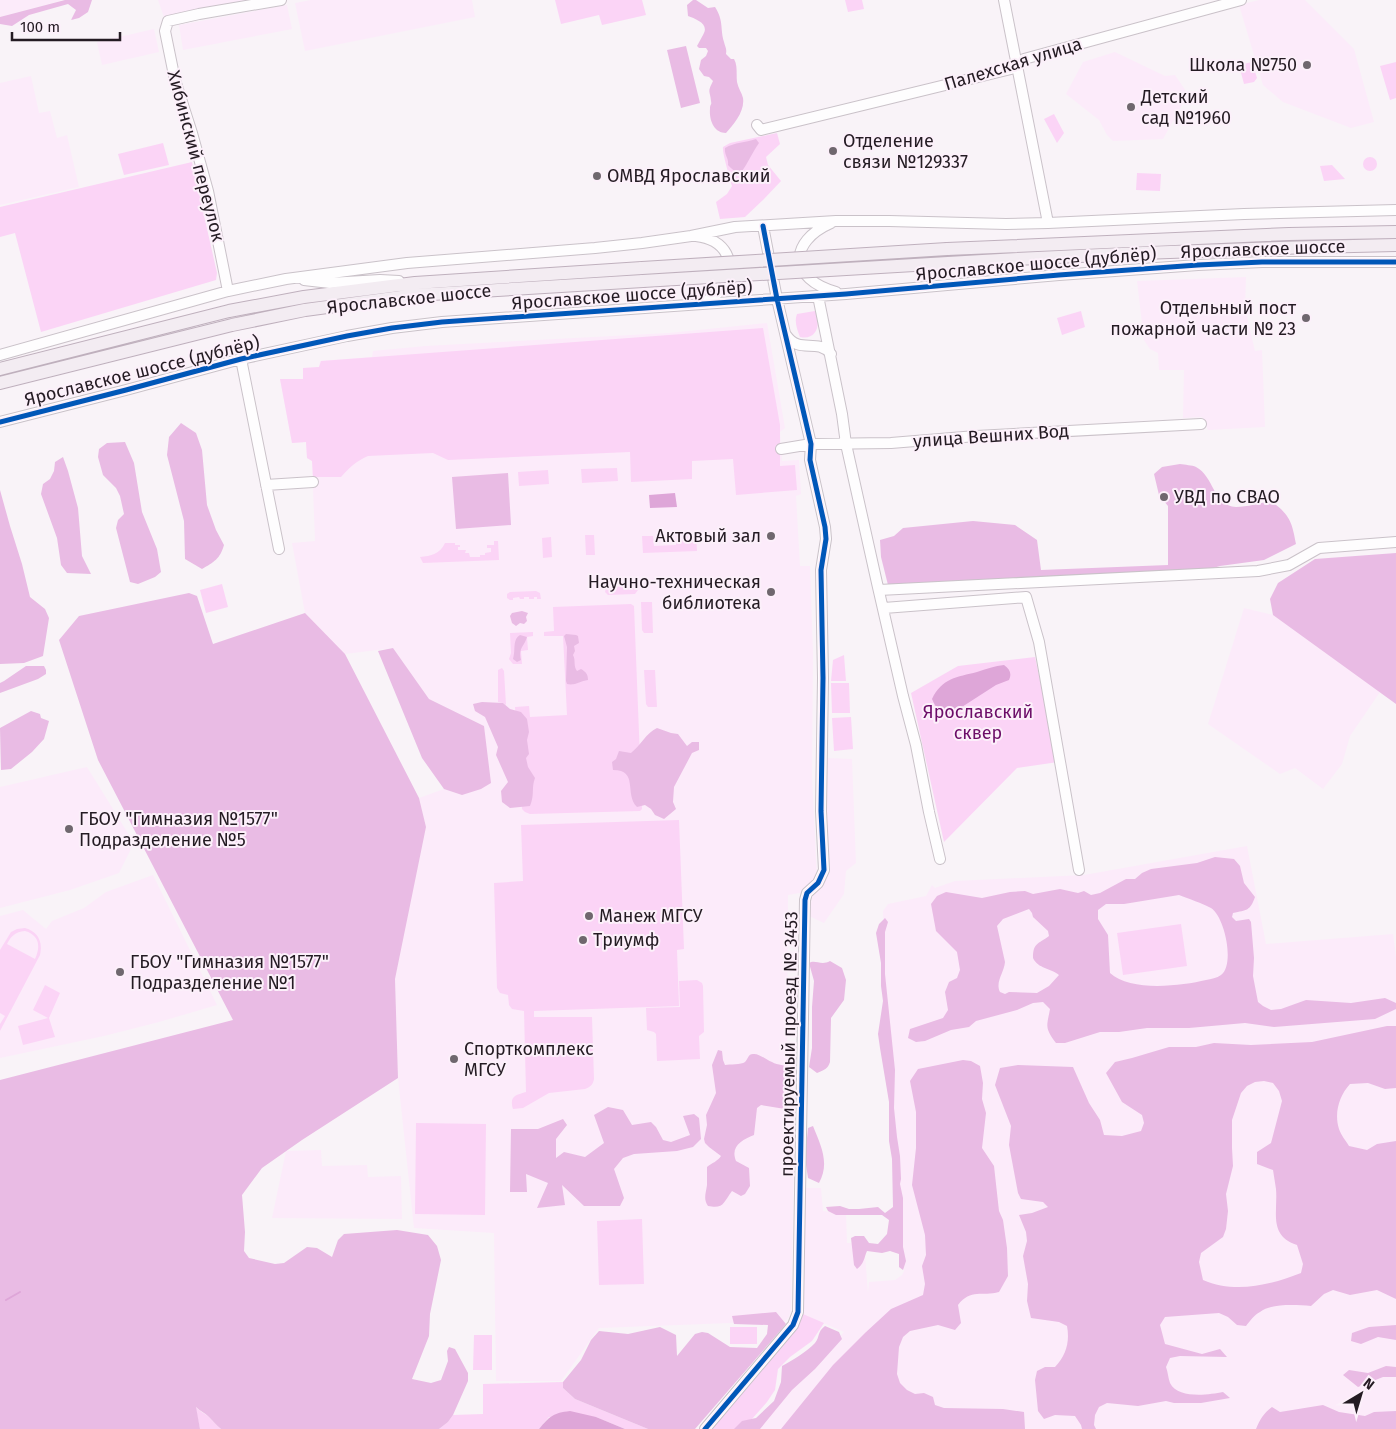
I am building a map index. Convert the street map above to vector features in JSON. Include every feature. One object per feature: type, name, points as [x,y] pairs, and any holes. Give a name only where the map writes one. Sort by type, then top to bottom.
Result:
[{"type":"main road","name":"Ярославское шоссе","points":[[0,383],[232,325],[305,310],[416,295],[947,250],[1279,234],[1396,232]]},
{"type":"main road","name":"Ярославское шоссе","points":[[0,369],[229,311],[304,296],[415,282],[948,263],[1057,256],[1210,250],[1396,245]]},
{"type":"street","name":"Хибинский переулок","points":[[228,290],[208,191],[175,80],[165,31],[168,22],[199,14],[281,0]]},
{"type":"street","points":[[1004,0],[1048,223]]},
{"type":"street","name":"Палехская улица","points":[[757,125],[761,130],[1011,69],[1024,59],[1241,0]]},
{"type":"street","name":"Ярославское шоссе (дублёр)","points":[[0,355],[228,290],[286,279],[408,263],[595,248],[691,236],[728,228],[836,221],[1006,224],[1396,210]]},
{"type":"street","points":[[836,221],[820,228],[810,236],[799,258],[800,266],[805,275],[821,287],[846,294]]},
{"type":"street","name":"проектируемый проезд № 3453","points":[[705,1429],[793,1325],[798,1312],[805,900],[807,894],[818,883],[824,870],[821,570],[826,539],[825,528],[810,460],[811,444],[762,226]]},
{"type":"street","points":[[691,236],[710,239],[719,244],[729,258],[731,270],[730,278],[721,290],[694,306]]},
{"type":"street","points":[[1210,250],[1262,262]]},
{"type":"street","name":"Ярославское шоссе (дублёр)","points":[[0,422],[241,359],[347,336],[442,322],[694,306],[1068,274],[1262,262],[1396,262]]},
{"type":"street","points":[[286,279],[330,283],[380,280],[415,282]]},
{"type":"street","points":[[818,296],[842,414],[846,444],[903,696],[916,744],[940,860]]},
{"type":"street","points":[[785,333],[797,345],[819,346],[827,349],[830,354]]},
{"type":"street","points":[[241,359],[279,549]]},
{"type":"street","points":[[0,388],[34,374]]},
{"type":"street","name":"улица Вешних Вод","points":[[781,449],[811,444],[846,444],[1202,424]]},
{"type":"street","points":[[266,485],[313,482]]},
{"type":"street","points":[[879,590],[1258,571],[1289,564],[1319,548],[1396,542]]},
{"type":"street","points":[[884,608],[1026,597],[1041,651],[1079,870]]},
{"type":"shaded area","points":[[0,0],[63,0],[0,17]]},
{"type":"shaded area","points":[[65,0],[92,0],[88,12],[79,18],[71,20],[76,10],[68,4],[29,15],[12,26],[0,24],[0,17]]},
{"type":"shaded area","points":[[158,0],[259,0],[165,20]]},
{"type":"shaded area","points":[[311,0],[472,0],[475,17],[305,51],[295,3]]},
{"type":"shaded area","points":[[693,0],[708,8],[715,7],[721,21],[726,54],[731,59],[734,59],[736,64],[737,82],[743,103],[738,117],[726,133],[715,128],[710,117],[711,103],[709,90],[713,81],[709,77],[704,76],[699,69],[701,60],[708,51],[706,48],[699,48],[697,46],[705,28],[698,20],[688,16],[687,5]]},
{"type":"shaded area","name":"Школа №750","points":[[1259,0],[1305,0],[1354,49],[1374,122],[1351,128],[1283,102],[1263,85],[1239,5]]},
{"type":"shaded area","points":[[287,5],[292,29],[183,50],[179,25]]},
{"type":"shaded area","points":[[154,29],[159,52],[102,65],[97,42]]},
{"type":"shaded area","points":[[686,46],[700,103],[681,108],[667,50]]},
{"type":"shaded area","name":"Детский сад №1960","points":[[1115,52],[1165,76],[1175,75],[1188,94],[1163,139],[1113,141],[1107,135],[1099,120],[1066,94],[1083,62]]},
{"type":"shaded area","points":[[31,76],[39,113],[50,111],[57,138],[67,135],[79,187],[0,205],[0,83]]},
{"type":"shaded area","points":[[756,139],[759,143],[742,171],[733,170],[728,165],[725,148]]},
{"type":"shaded area","points":[[1246,277],[1245,308],[1255,351],[1262,350],[1265,427],[1208,430],[1202,417],[1183,418],[1184,370],[1159,370],[1158,353],[1150,349],[1144,340],[1137,281]]},
{"type":"shaded area","points":[[767,323],[785,428],[780,432],[782,461],[799,460],[801,494],[796,496],[800,566],[810,566],[813,653],[812,777],[817,879],[805,892],[788,895],[787,1058],[794,1149],[791,1309],[789,1317],[785,1321],[599,1328],[561,1381],[496,1381],[494,1233],[414,1228],[398,1078],[395,979],[426,827],[419,798],[444,789],[462,795],[484,726],[429,699],[393,648],[345,654],[305,613],[292,543],[315,541],[312,461],[307,458],[306,442],[292,443],[280,379],[303,379],[303,368],[319,367],[320,361],[372,357],[373,351],[425,346],[669,333]]},
{"type":"shaded area","points":[[181,423],[196,433],[202,450],[207,505],[224,545],[221,554],[216,560],[202,569],[185,559],[184,521],[167,455],[169,437]]},
{"type":"shaded area","points":[[125,442],[134,463],[142,512],[157,549],[161,572],[155,577],[138,584],[130,582],[116,528],[118,520],[124,514],[120,496],[116,488],[103,475],[98,457],[99,449],[107,443]]},
{"type":"shaded area","points":[[63,457],[78,508],[82,556],[91,574],[67,573],[61,565],[57,538],[41,494],[43,484],[50,479],[54,471],[55,462]]},
{"type":"shaded area","points":[[1180,464],[1194,466],[1202,471],[1218,496],[1228,505],[1240,507],[1271,501],[1289,520],[1296,544],[1264,560],[1220,566],[1199,572],[888,585],[881,557],[880,540],[894,536],[903,528],[973,521],[1015,525],[1037,540],[1041,570],[1168,565],[1168,506],[1159,495],[1154,474],[1162,467]]},
{"type":"shaded area","points":[[508,473],[511,525],[456,529],[452,477]]},
{"type":"shaded area","points":[[0,490],[30,597],[45,609],[49,618],[43,656],[24,663],[0,664]]},
{"type":"shaded area","points":[[675,493],[677,507],[650,508],[649,495]]},
{"type":"shaded area","points":[[1396,553],[1396,704],[1273,615],[1270,599],[1278,583],[1315,559]]},
{"type":"shaded area","points":[[189,593],[197,596],[213,644],[305,613],[345,654],[419,798],[426,827],[395,979],[398,1078],[262,1168],[242,1195],[245,1232],[244,1251],[249,1258],[275,1264],[284,1263],[307,1247],[317,1248],[332,1257],[338,1240],[344,1234],[397,1230],[428,1235],[437,1246],[441,1260],[430,1314],[429,1336],[412,1379],[431,1383],[441,1380],[448,1361],[447,1351],[449,1347],[455,1349],[468,1373],[468,1381],[453,1415],[439,1429],[221,1429],[196,1407],[200,1429],[0,1429],[0,1080],[233,1020],[98,760],[59,640],[79,616]]},
{"type":"shaded area","points":[[1244,608],[1273,615],[1380,692],[1350,736],[1342,764],[1323,789],[1295,768],[1280,774],[1208,724]]},
{"type":"shaded area","points":[[522,611],[528,613],[527,621],[516,626],[512,623],[510,616],[512,613]]},
{"type":"shaded area","points":[[566,634],[578,636],[579,643],[574,646],[575,651],[573,655],[575,667],[577,671],[581,669],[585,672],[588,680],[567,684],[567,647],[564,636]]},
{"type":"shaded area","points":[[520,635],[527,637],[521,650],[521,660],[517,662],[513,659],[515,642]]},
{"type":"shaded area","points":[[393,648],[429,699],[484,726],[491,783],[481,789],[462,795],[444,789],[422,758],[378,651]]},
{"type":"shaded area","points":[[1004,665],[1010,672],[1009,680],[996,685],[951,714],[942,713],[935,705],[932,699],[945,683],[957,677]]},
{"type":"shaded area","points":[[26,666],[44,666],[46,674],[38,679],[0,693],[0,683]]},
{"type":"shaded area","points":[[482,702],[503,703],[510,709],[521,712],[527,719],[529,754],[526,758],[528,767],[535,778],[530,806],[510,808],[502,802],[501,791],[508,782],[496,755],[498,747],[485,717],[475,711],[473,704]]},
{"type":"shaded area","points":[[31,711],[40,714],[41,718],[49,721],[44,739],[32,752],[11,769],[1,770],[0,728]]},
{"type":"shaded area","points":[[657,728],[678,734],[687,746],[692,742],[699,742],[699,750],[692,753],[674,787],[673,802],[676,809],[664,819],[655,815],[645,805],[637,807],[631,796],[629,778],[621,771],[613,770],[612,762],[616,759],[619,751],[631,753]]},
{"type":"shaded area","points":[[825,758],[852,759],[856,863],[846,871],[844,894],[824,923],[809,916],[812,897],[825,874]]},
{"type":"shaded area","name":"ГБОУ \"Гимназия №1577\" Подразделение №5","points":[[87,767],[134,843],[119,873],[70,890],[0,908],[0,787]]},
{"type":"shaded area","points":[[1247,846],[1266,944],[1393,934],[1396,956],[1396,1429],[752,1429],[844,1332],[803,1314],[801,1266],[802,1188],[821,1188],[823,1211],[846,1214],[847,1243],[857,1243],[865,1255],[868,1293],[869,1282],[895,1280],[904,1271],[887,1062],[883,911],[888,904],[926,896],[932,885],[935,888],[955,881],[1084,875]]},
{"type":"shaded area","points":[[1215,857],[1234,859],[1240,866],[1244,883],[1255,897],[1250,907],[1233,913],[1232,917],[1236,921],[1249,919],[1251,922],[1254,958],[1253,976],[1258,1002],[1263,1006],[1271,1010],[1281,1009],[1306,1000],[1351,1003],[1385,998],[1396,1003],[1396,1009],[1375,1019],[1274,1027],[1245,1023],[1189,1028],[1147,1028],[1119,1032],[1100,1032],[1065,1043],[1056,1043],[1047,1026],[1050,1009],[1043,1002],[1033,1003],[1017,1010],[976,1021],[969,1027],[951,1030],[925,1041],[916,1042],[908,1038],[910,1029],[943,1018],[948,1010],[945,992],[949,982],[957,978],[960,970],[957,952],[936,931],[931,904],[937,896],[946,892],[982,898],[1010,892],[1025,891],[1033,894],[1060,889],[1078,893],[1084,891],[1091,895],[1100,893],[1126,879],[1135,879],[1151,869],[1197,863]],"holes":[[[1179,895],[1211,908],[1216,913],[1224,931],[1228,952],[1225,970],[1221,975],[1196,982],[1156,986],[1130,983],[1110,973],[1108,935],[1098,919],[1098,910],[1106,904],[1124,904]],[[1029,909],[1033,917],[1048,931],[1049,936],[1035,947],[1033,958],[1041,966],[1059,975],[1049,986],[1037,993],[1009,992],[1005,994],[1000,992],[999,988],[999,981],[1005,962],[997,926],[1003,919]]]},
{"type":"shaded area","name":"ГБОУ \"Гимназия №1577\" Подразделение №1","points":[[153,875],[217,1005],[104,1036],[0,1058],[0,916],[23,910],[46,929],[52,921],[84,908],[106,892]]},
{"type":"shaded area","points":[[885,918],[888,922],[885,932],[885,974],[895,1070],[894,1108],[900,1156],[900,1184],[903,1198],[903,1247],[906,1261],[903,1270],[899,1267],[899,1254],[890,1251],[882,1253],[867,1251],[859,1267],[857,1269],[854,1265],[851,1238],[864,1236],[869,1243],[878,1244],[887,1234],[889,1220],[882,1215],[836,1215],[828,1211],[826,1207],[840,1206],[849,1209],[859,1209],[878,1207],[885,1213],[893,1207],[889,1102],[878,1034],[883,1001],[881,963],[876,933],[879,924]]},
{"type":"shaded area","points":[[830,961],[842,968],[846,980],[844,1000],[831,1018],[830,1062],[825,1069],[817,1073],[809,1067],[812,1048],[814,981],[809,963]]},
{"type":"shaded area","points":[[1387,1026],[1396,1026],[1396,1088],[1385,1089],[1368,1083],[1350,1084],[1340,1099],[1337,1117],[1340,1131],[1349,1146],[1367,1150],[1377,1144],[1396,1141],[1396,1299],[1377,1290],[1350,1295],[1333,1290],[1324,1294],[1311,1306],[1284,1305],[1265,1309],[1252,1318],[1246,1326],[1237,1325],[1228,1317],[1219,1313],[1165,1317],[1160,1325],[1165,1344],[1202,1354],[1220,1349],[1227,1357],[1180,1356],[1170,1358],[1166,1367],[1170,1383],[1174,1388],[1180,1392],[1194,1395],[1223,1392],[1230,1398],[1201,1403],[1174,1403],[1166,1401],[1138,1406],[1107,1403],[1099,1407],[1095,1415],[1094,1425],[1096,1429],[1082,1429],[1075,1416],[1055,1415],[1044,1419],[1038,1411],[1035,1380],[1037,1371],[1045,1367],[1055,1367],[1059,1362],[1066,1348],[1068,1332],[1067,1326],[1059,1322],[1031,1318],[1027,1301],[1028,1284],[1023,1256],[1027,1241],[1026,1232],[1019,1215],[1032,1213],[1048,1207],[1043,1202],[1021,1199],[1018,1193],[1009,1145],[1011,1126],[995,1085],[1000,1068],[1018,1065],[1073,1067],[1089,1103],[1100,1120],[1104,1135],[1122,1136],[1141,1131],[1144,1123],[1142,1115],[1122,1102],[1106,1073],[1115,1062],[1169,1047],[1196,1047],[1214,1043],[1251,1045],[1312,1042]],"holes":[[[1255,1082],[1273,1083],[1279,1091],[1282,1101],[1271,1143],[1257,1152],[1257,1164],[1273,1170],[1276,1189],[1276,1222],[1282,1235],[1288,1241],[1297,1245],[1303,1264],[1301,1273],[1278,1281],[1253,1286],[1240,1287],[1215,1284],[1203,1280],[1199,1262],[1201,1253],[1223,1237],[1226,1229],[1228,1211],[1226,1194],[1233,1166],[1232,1120],[1241,1093],[1247,1086]]]},
{"type":"shaded area","points":[[718,1050],[722,1051],[725,1065],[743,1063],[751,1054],[755,1054],[791,1068],[794,1065],[783,1089],[784,1094],[788,1096],[788,1105],[785,1109],[761,1105],[757,1108],[754,1135],[741,1141],[736,1148],[736,1161],[749,1168],[750,1186],[745,1194],[741,1196],[732,1191],[723,1204],[713,1207],[708,1206],[705,1196],[707,1167],[721,1156],[705,1143],[704,1139],[707,1125],[706,1115],[716,1093],[712,1065]]},
{"type":"shaded area","points":[[963,1060],[971,1061],[980,1066],[983,1083],[982,1099],[986,1113],[982,1148],[994,1166],[999,1211],[1003,1220],[1007,1248],[1008,1276],[999,1292],[968,1296],[958,1305],[961,1323],[955,1330],[938,1325],[910,1331],[903,1337],[899,1347],[897,1374],[900,1383],[907,1390],[915,1394],[924,1393],[933,1397],[935,1405],[944,1408],[1003,1409],[1024,1412],[1025,1429],[781,1429],[833,1365],[865,1333],[891,1309],[923,1295],[925,1284],[922,1266],[926,1255],[925,1235],[912,1185],[916,1148],[916,1112],[910,1081],[918,1069]]},
{"type":"shaded area","points":[[608,1107],[623,1110],[632,1125],[651,1122],[663,1140],[671,1142],[690,1135],[683,1116],[694,1114],[699,1118],[701,1139],[693,1147],[677,1151],[634,1154],[623,1158],[614,1169],[624,1198],[620,1206],[584,1206],[562,1185],[565,1205],[537,1208],[548,1183],[526,1174],[527,1192],[510,1192],[511,1129],[538,1129],[563,1119],[567,1125],[556,1139],[556,1158],[564,1152],[585,1157],[604,1143],[594,1115]]},
{"type":"shaded area","points":[[813,1126],[824,1161],[824,1168],[819,1183],[808,1178],[805,1158],[808,1128]]},
{"type":"shaded area","points":[[321,1150],[322,1166],[367,1165],[368,1177],[401,1176],[402,1219],[272,1218],[286,1151]]},
{"type":"shaded area","points":[[776,1312],[786,1324],[695,1429],[648,1429],[575,1399],[563,1388],[563,1382],[581,1360],[591,1340],[599,1331],[628,1334],[660,1327],[676,1335],[677,1356],[695,1334],[702,1332],[708,1333],[730,1347],[757,1348],[767,1334],[768,1325],[734,1324],[732,1316]]},
{"type":"shaded area","points":[[1396,1325],[1396,1340],[1378,1337],[1361,1344],[1351,1341],[1352,1333],[1369,1327]]},
{"type":"shaded area","points":[[825,1326],[839,1332],[842,1339],[815,1369],[792,1390],[760,1429],[734,1429],[742,1421],[756,1418],[774,1401],[781,1382],[782,1366],[812,1346]]},
{"type":"shaded area","points":[[1386,1366],[1396,1367],[1396,1377],[1383,1377],[1358,1387],[1343,1375],[1349,1370],[1368,1373]]},
{"type":"shaded area","points":[[1323,1405],[1339,1412],[1365,1416],[1374,1412],[1396,1411],[1396,1429],[1256,1429],[1263,1416],[1272,1407],[1280,1412]]},
{"type":"shaded area","points":[[570,1411],[596,1417],[625,1429],[539,1429],[552,1416]]},
{"type":"green space","points":[[555,0],[642,0],[646,15],[602,25],[599,15],[561,24]]},
{"type":"green space","points":[[845,0],[862,0],[864,9],[848,12]]},
{"type":"green space","points":[[1252,62],[1257,78],[1254,82],[1244,84],[1239,65]]},
{"type":"green space","points":[[1396,62],[1396,98],[1390,100],[1380,66]]},
{"type":"green space","points":[[1054,114],[1064,133],[1057,143],[1044,119]]},
{"type":"green space","points":[[777,133],[780,144],[766,157],[768,165],[781,181],[745,217],[720,219],[716,202],[727,194],[732,186],[723,147],[730,143]]},
{"type":"green space","points":[[163,143],[169,165],[124,175],[118,154]]},
{"type":"green space","points":[[1367,157],[1373,157],[1377,164],[1373,171],[1367,171],[1363,167],[1363,161]]},
{"type":"green space","points":[[192,162],[217,273],[216,280],[41,332],[15,233],[0,237],[0,207]]},
{"type":"green space","points":[[1332,165],[1345,179],[1324,181],[1320,166]]},
{"type":"green space","points":[[1137,173],[1161,174],[1160,191],[1136,190]]},
{"type":"green space","points":[[815,311],[818,326],[814,334],[806,338],[800,337],[796,322],[797,314]]},
{"type":"green space","points":[[1081,311],[1085,327],[1062,335],[1057,318]]},
{"type":"green space","points":[[763,328],[780,425],[780,466],[795,465],[797,490],[736,495],[733,459],[692,461],[692,479],[631,482],[630,452],[448,460],[433,453],[368,456],[353,465],[341,477],[313,477],[312,461],[307,458],[306,442],[292,443],[280,379],[303,379],[303,368],[319,367],[321,361]]},
{"type":"green space","points":[[617,468],[618,481],[582,483],[581,469]]},
{"type":"green space","points":[[548,470],[549,484],[519,486],[518,472]]},
{"type":"green space","points":[[585,535],[594,535],[595,555],[586,555]]},
{"type":"green space","points":[[696,535],[697,551],[643,553],[642,536],[653,536],[654,546],[676,545],[676,536]]},
{"type":"green space","points":[[551,537],[552,557],[543,558],[542,538]]},
{"type":"green space","points":[[494,541],[498,541],[499,560],[423,563],[420,557],[435,554],[441,550],[445,543],[455,543],[455,545],[460,545],[458,550],[466,550],[465,553],[469,553],[470,557],[480,557],[480,555],[491,552],[491,548],[487,548],[487,545],[494,545]]},
{"type":"green space","points":[[222,584],[228,607],[206,613],[200,590]]},
{"type":"green space","points":[[635,586],[638,590],[635,594],[608,595],[605,592],[608,587]]},
{"type":"green space","points":[[536,591],[540,593],[541,599],[537,599],[537,597],[529,599],[529,597],[524,597],[524,599],[520,599],[519,597],[510,600],[507,598],[507,594],[510,592]]},
{"type":"green space","points":[[641,602],[652,602],[653,633],[644,633],[642,630]]},
{"type":"green space","points":[[631,604],[634,606],[642,809],[640,811],[530,814],[525,812],[522,809],[515,707],[529,706],[530,717],[567,715],[563,636],[544,636],[544,632],[554,631],[553,607]]},
{"type":"green space","points":[[533,632],[533,636],[527,637],[528,650],[521,651],[522,664],[513,664],[509,659],[511,653],[510,633]]},
{"type":"green space","points":[[844,655],[846,681],[831,681],[833,660]]},
{"type":"green space","name":"Ярославский сквер","points":[[1035,657],[1058,762],[1017,768],[944,842],[911,693],[958,666]]},
{"type":"green space","points":[[502,668],[504,671],[506,705],[498,702],[498,670]]},
{"type":"green space","points":[[644,670],[655,670],[657,707],[648,707],[646,704]]},
{"type":"green space","points":[[831,683],[849,683],[850,713],[832,713]]},
{"type":"green space","points":[[851,717],[853,749],[834,751],[832,718]]},
{"type":"green space","name":"Манеж МГСУ","points":[[679,820],[684,949],[677,950],[679,1006],[534,1011],[534,1017],[592,1017],[594,1079],[591,1086],[585,1089],[549,1093],[523,1108],[513,1109],[512,1101],[514,1097],[526,1092],[524,1011],[512,1009],[509,1005],[508,995],[500,993],[497,988],[494,883],[523,881],[521,825]]},
{"type":"green space","points":[[1181,924],[1187,966],[1123,975],[1117,933]]},
{"type":"green space","points":[[25,928],[36,935],[41,945],[40,955],[0,1031],[0,1024],[5,1016],[0,1013],[0,950],[11,932]],"holes":[[[25,931],[30,933],[38,942],[35,959],[7,944],[16,933]]]},
{"type":"green space","points":[[697,980],[703,986],[704,1032],[699,1036],[700,1059],[657,1061],[656,1034],[647,1030],[646,1008],[680,1007],[679,981]]},
{"type":"green space","points":[[45,985],[60,993],[49,1018],[55,1037],[23,1045],[18,1026],[48,1018],[33,1010]]},
{"type":"green space","points":[[416,1123],[486,1124],[485,1215],[415,1214]]},
{"type":"green space","points":[[642,1219],[644,1284],[599,1285],[597,1221]]},
{"type":"green space","points":[[803,1314],[824,1323],[812,1341],[790,1357],[778,1369],[775,1390],[767,1402],[743,1429],[707,1429],[798,1325]]},
{"type":"green space","points":[[730,1327],[757,1327],[757,1344],[730,1344]]},
{"type":"green space","points":[[474,1335],[492,1335],[492,1370],[473,1370]]},
{"type":"green space","points":[[563,1382],[563,1388],[575,1399],[648,1429],[625,1429],[596,1417],[549,1417],[539,1429],[439,1429],[453,1415],[483,1414],[483,1384]]},
{"type":"green space","points":[[195,1406],[209,1417],[221,1429],[200,1429]]},
{"type":"waterway","points":[[6,1300],[20,1292]]},
{"type":"cycle path","points":[[705,1429],[793,1325],[798,1312],[805,900],[807,893],[818,883],[824,870],[821,811],[823,678],[821,570],[826,539],[825,527],[810,460],[811,444],[777,299],[763,226]]},
{"type":"cycle path","points":[[0,422],[241,359],[347,336],[442,322],[846,294],[1198,265],[1262,262],[1396,262]]},
{"type":"place","name":"Школа №750","points":[[1307,65]]},
{"type":"place","name":"Детский сад №1960","points":[[1131,107]]},
{"type":"place","name":"Отделение связи №129337","points":[[833,151]]},
{"type":"place","name":"ОМВД Ярославский","points":[[597,176]]},
{"type":"place","name":"Отдельный пост пожарной части № 23","points":[[1306,318]]},
{"type":"place","name":"УВД по СВАО","points":[[1164,497]]},
{"type":"place","name":"Актовый зал","points":[[771,536]]},
{"type":"place","name":"Научно-техническая библиотека","points":[[771,592]]},
{"type":"place","name":"ГБОУ \"Гимназия №1577\" Подразделение №5","points":[[69,829]]},
{"type":"place","name":"Манеж МГСУ","points":[[589,916]]},
{"type":"place","name":"Триумф","points":[[583,940]]},
{"type":"place","name":"ГБОУ \"Гимназия №1577\" Подразделение №1","points":[[120,972]]},
{"type":"place","name":"Спорткомплекс МГСУ","points":[[454,1059]]}]
